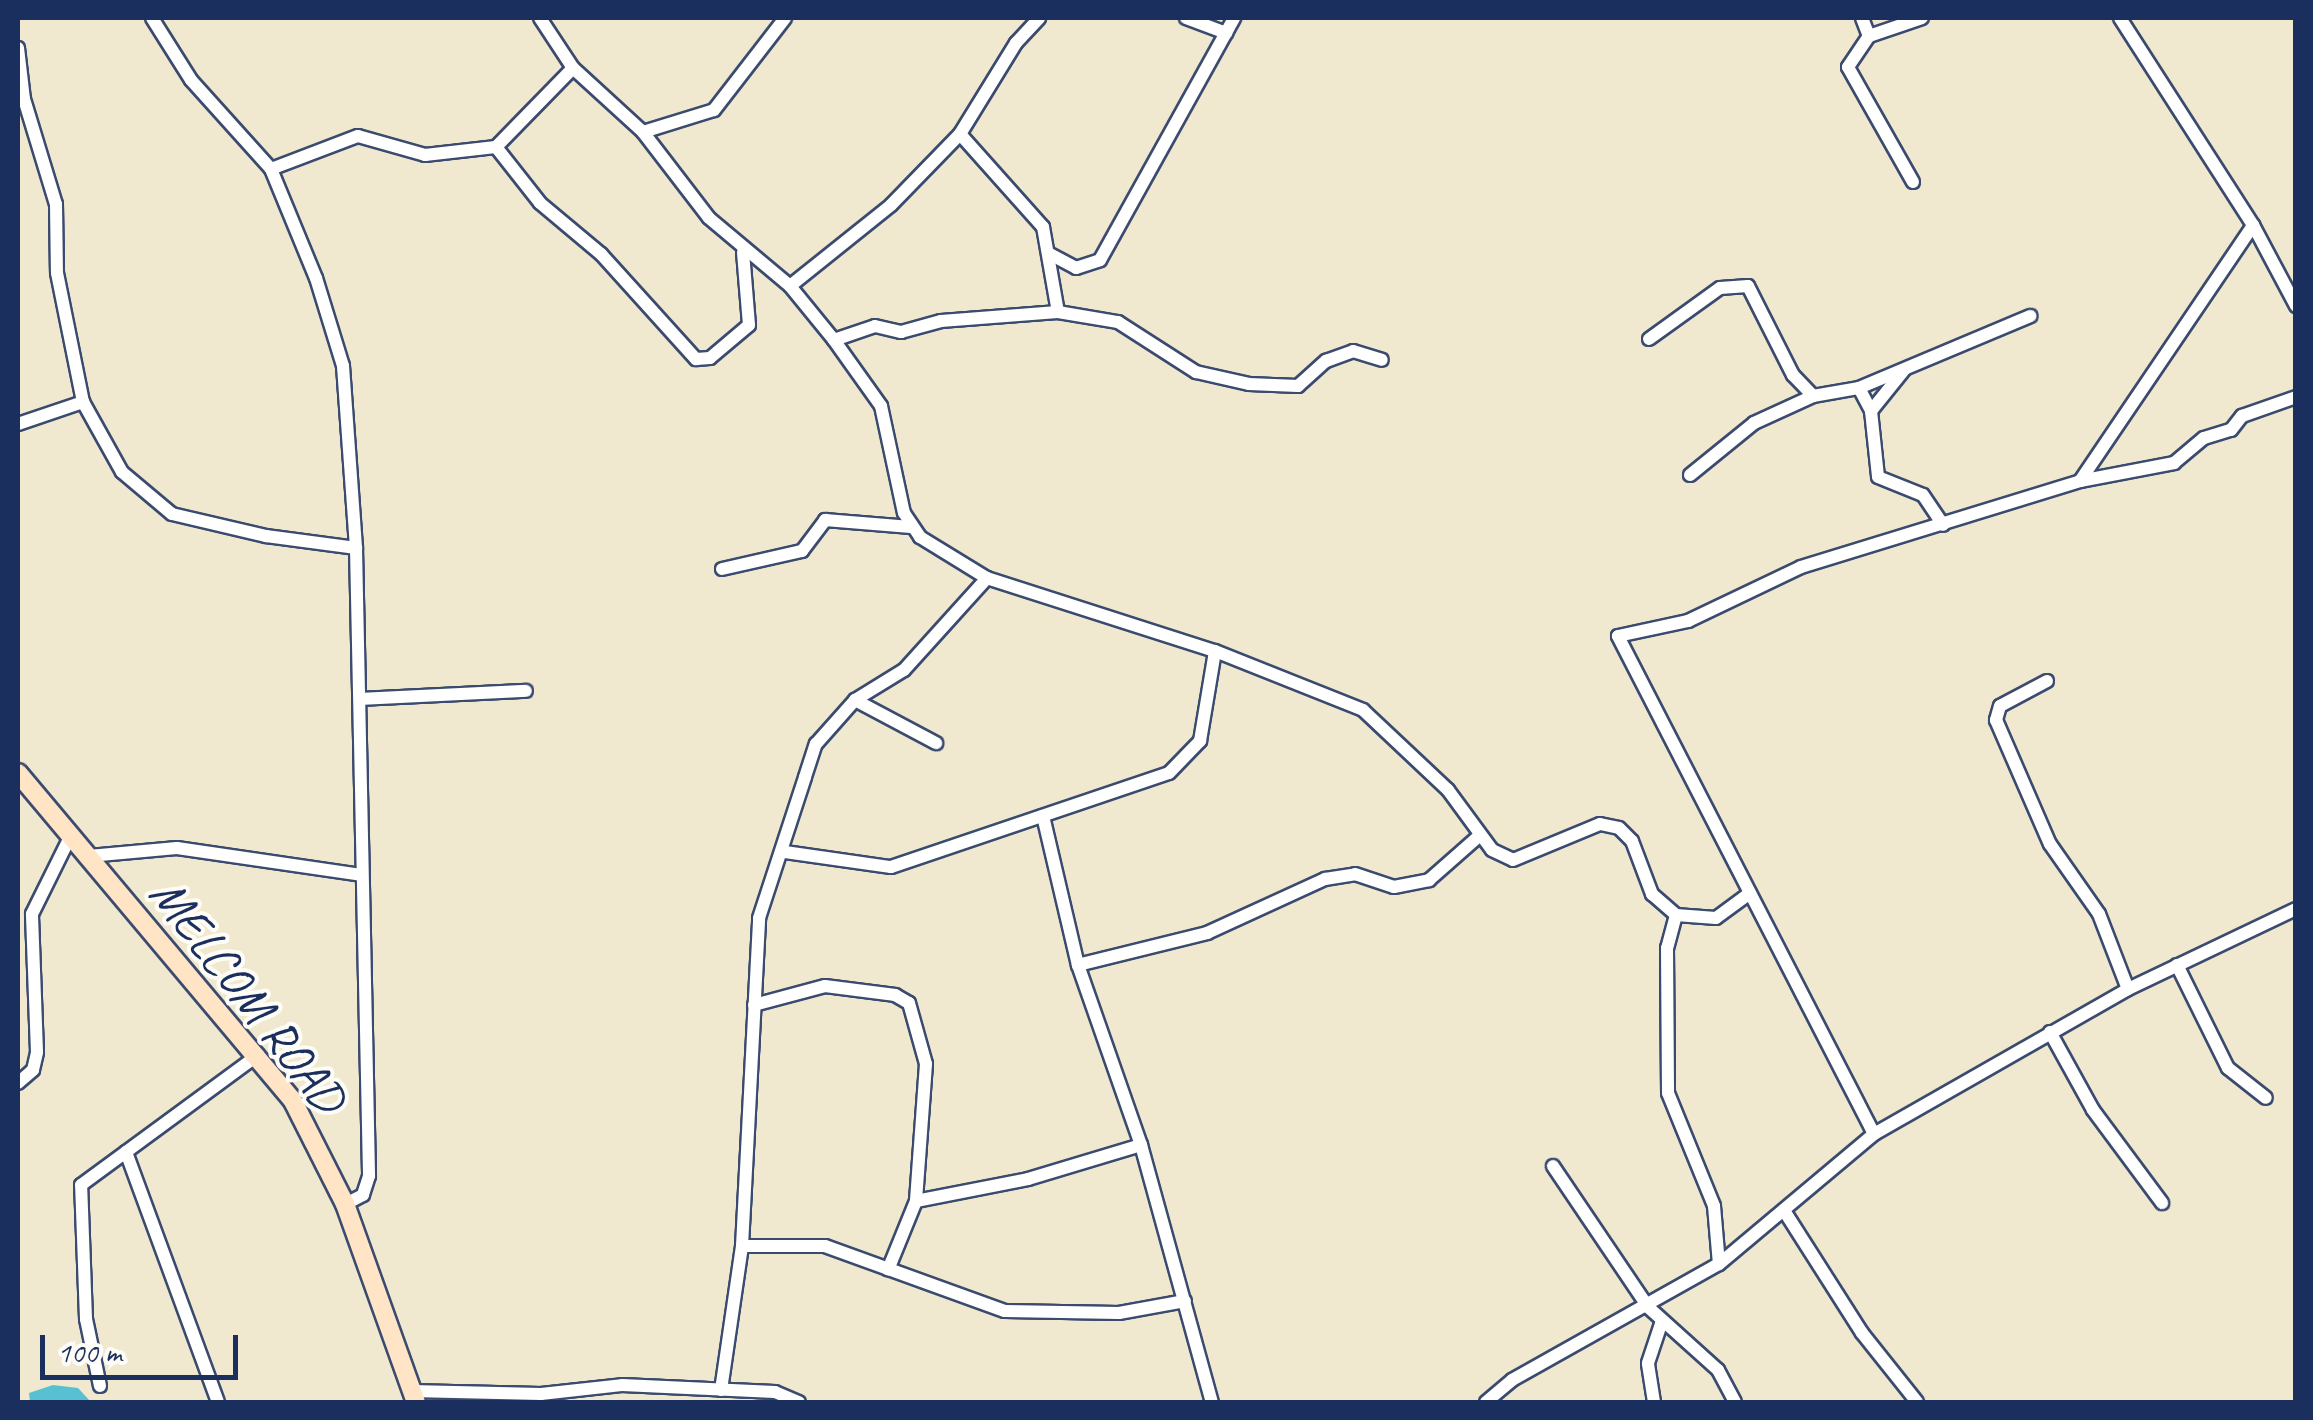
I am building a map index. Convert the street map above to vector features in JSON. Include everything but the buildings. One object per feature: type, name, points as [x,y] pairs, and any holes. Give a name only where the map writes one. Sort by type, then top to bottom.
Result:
[{"type":"main road","name":"MELCOM ROAD","points":[[21,782],[72,833],[293,1101],[345,1204],[413,1397]]},
{"type":"street","points":[[152,18],[192,80],[271,169],[316,278],[343,366],[356,548],[369,1176],[363,1195],[345,1204]]},
{"type":"street","points":[[540,18],[573,68],[642,132],[743,252],[790,286],[834,340],[881,406],[911,527]]},
{"type":"street","points":[[642,132],[714,110],[785,18]]},
{"type":"street","points":[[790,286],[891,204],[960,134],[1016,42],[1039,18]]},
{"type":"street","points":[[1186,18],[1226,33]]},
{"type":"street","points":[[1048,253],[1076,268],[1100,260],[1234,18]]},
{"type":"street","points":[[1862,18],[1869,36]]},
{"type":"street","points":[[1913,182],[1848,67],[1869,36],[1922,18]]},
{"type":"street","points":[[2120,18],[2253,225],[2296,306]]},
{"type":"street","points":[[18,48],[24,100],[56,204],[57,274],[83,402],[132,485],[172,514],[266,536],[356,548]]},
{"type":"street","points":[[271,169],[358,136],[425,156],[496,147],[573,68]]},
{"type":"street","points":[[960,134],[1043,227],[1058,312]]},
{"type":"street","points":[[496,147],[540,203],[600,254],[696,359],[710,358],[749,324],[743,252]]},
{"type":"street","points":[[2080,481],[2253,225]]},
{"type":"street","points":[[1649,338],[1720,288],[1748,286],[1793,375],[1813,396]]},
{"type":"street","points":[[834,340],[875,326],[901,332],[941,321],[1058,312],[1118,322],[1196,372],[1249,384],[1298,386],[1343,353],[1382,360]]},
{"type":"street","points":[[1690,475],[1731,437],[1813,396],[1859,388],[2030,316]]},
{"type":"street","points":[[1871,411],[1905,368]]},
{"type":"street","points":[[1859,388],[1871,411],[1878,477],[1923,495],[1942,525]]},
{"type":"street","points":[[1874,1134],[1618,636],[1688,620],[1801,568],[2080,481],[2174,462],[2254,410],[2296,397]]},
{"type":"street","points":[[18,424],[83,402]]},
{"type":"street","points":[[722,569],[802,551],[826,520],[911,527],[987,578],[1215,651],[1363,710],[1448,790],[1479,836],[1513,860],[1530,858],[1580,828],[1619,828],[1632,842],[1652,894],[1676,915],[1716,918],[1750,894]]},
{"type":"street","points":[[721,1390],[742,1246],[759,918],[784,852],[816,744],[854,700],[904,670],[987,578]]},
{"type":"street","points":[[784,852],[891,867],[1182,766],[1208,718],[1215,651]]},
{"type":"street","points":[[2046,682],[2000,706],[1996,720],[2050,844],[2099,914],[2128,989]]},
{"type":"street","points":[[360,699],[526,691]]},
{"type":"street","points":[[854,700],[936,743]]},
{"type":"street","points":[[1043,816],[1078,965],[1140,1145],[1212,1402]]},
{"type":"street","points":[[18,1083],[33,1070],[37,1052],[32,914],[72,833]]},
{"type":"street","points":[[1078,965],[1207,934],[1325,879],[1355,874],[1394,887],[1430,880],[1479,836]]},
{"type":"street","points":[[89,856],[177,848],[361,875]]},
{"type":"street","points":[[1486,1402],[1512,1380],[1719,1264],[1874,1134],[2128,989],[2296,908]]},
{"type":"street","points":[[1676,915],[1667,948],[1668,1093],[1710,1194],[1719,1264]]},
{"type":"street","points":[[2177,965],[2228,1068],[2266,1098]]},
{"type":"street","points":[[754,1005],[825,986],[895,995],[909,1003],[926,1064],[916,1201],[888,1270]]},
{"type":"street","points":[[2050,1032],[2093,1110],[2162,1203]]},
{"type":"street","points":[[100,1386],[86,1318],[80,1189],[258,1055]]},
{"type":"street","points":[[916,1201],[1028,1179],[1140,1145]]},
{"type":"street","points":[[126,1152],[218,1402]]},
{"type":"street","points":[[1554,1166],[1648,1307],[1718,1370],[1735,1402]]},
{"type":"street","points":[[1785,1212],[1862,1333],[1917,1402]]},
{"type":"street","points":[[742,1246],[825,1246],[1005,1311],[1119,1314],[1185,1302]]},
{"type":"street","points":[[1654,1402],[1648,1363],[1662,1321]]},
{"type":"street","points":[[413,1397],[541,1394],[622,1385],[775,1392],[799,1402]]},
{"type":"water","points":[[53,1385],[78,1388],[91,1402],[30,1402],[29,1393]]}]
